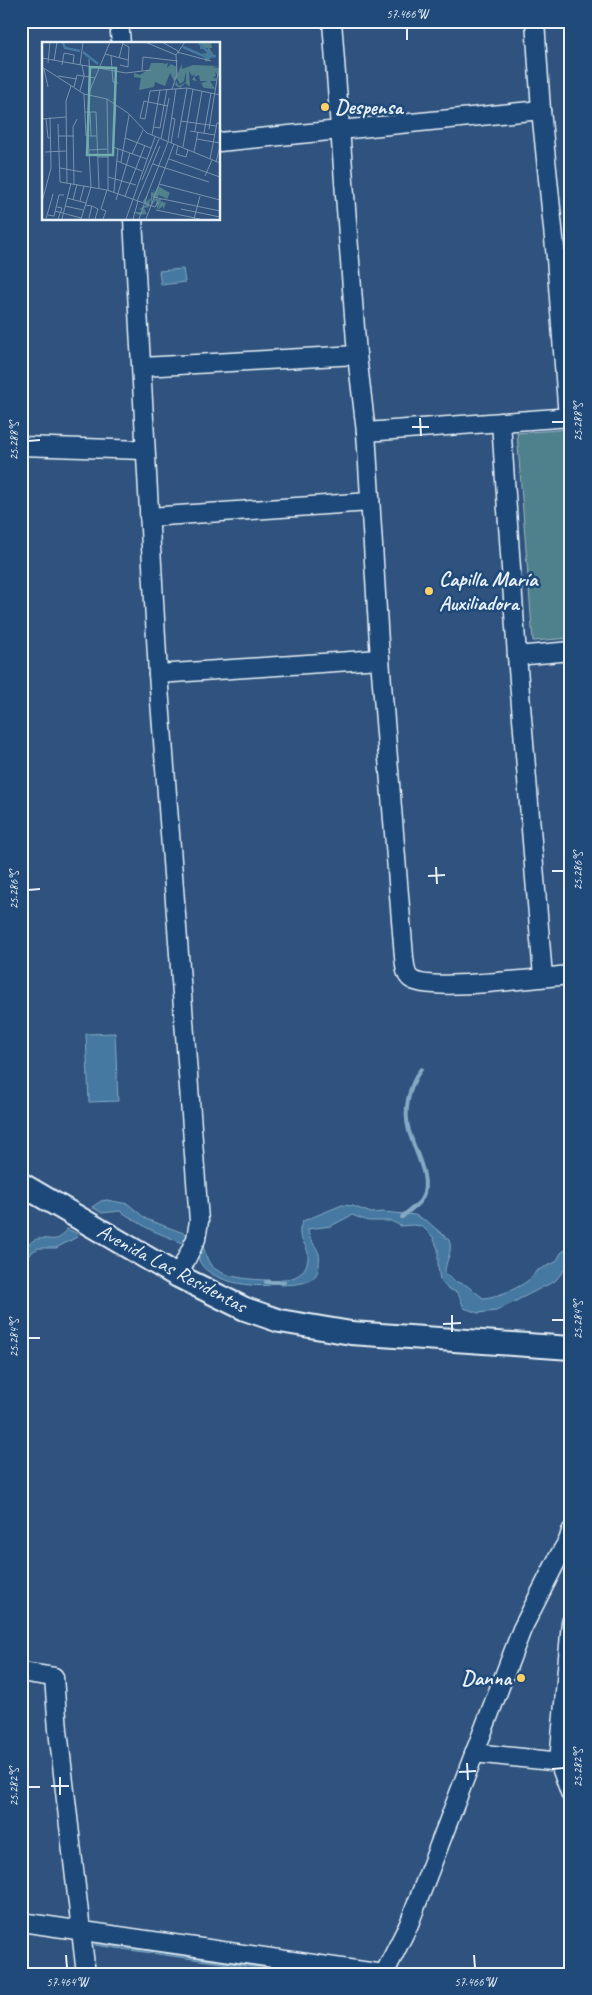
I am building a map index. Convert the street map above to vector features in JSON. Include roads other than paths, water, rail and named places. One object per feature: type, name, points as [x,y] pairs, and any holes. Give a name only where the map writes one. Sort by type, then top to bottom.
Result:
[{"type":"main road","name":"Avenida Las Residentas","points":[[21,1184],[178,1276],[246,1309],[280,1321],[351,1334],[571,1348]]},
{"type":"street","points":[[119,21],[121,42]]},
{"type":"street","points":[[332,21],[357,355],[366,432],[380,659],[404,957],[407,973],[410,979],[424,984],[444,986],[571,975]]},
{"type":"street","points":[[366,432],[570,418],[541,110],[535,21]]},
{"type":"street","points":[[220,142],[541,110]]},
{"type":"street","points":[[133,220],[142,367],[144,450],[150,517],[158,674],[198,1211],[194,1246],[178,1276]]},
{"type":"street","points":[[142,367],[357,355]]},
{"type":"street","points":[[500,422],[543,977]]},
{"type":"street","points":[[21,446],[144,450]]},
{"type":"street","points":[[150,517],[370,502]]},
{"type":"street","points":[[517,656],[571,651]]},
{"type":"street","points":[[158,674],[380,659]]},
{"type":"street","points":[[21,1922],[380,1973],[409,1924],[522,1629],[570,1538]]},
{"type":"street","points":[[571,1622],[565,1762],[571,1795]]},
{"type":"street","points":[[21,1672],[54,1677],[86,1974]]},
{"type":"street","points":[[474,1753],[565,1762]]},
{"type":"water","points":[[183,269],[185,282],[161,285],[159,271]]},
{"type":"water","points":[[115,1033],[118,1101],[89,1102],[86,1034]]},
{"type":"water","points":[[107,1200],[128,1204],[146,1219],[186,1234],[188,1236],[187,1245],[149,1229],[120,1211],[102,1213],[92,1207],[101,1201]]},
{"type":"water","points":[[342,1205],[353,1206],[371,1213],[384,1212],[415,1215],[428,1222],[449,1240],[450,1253],[445,1274],[454,1281],[466,1285],[483,1298],[505,1293],[521,1285],[533,1276],[536,1271],[556,1262],[561,1253],[571,1246],[571,1262],[555,1281],[496,1311],[478,1313],[464,1308],[458,1293],[447,1288],[440,1280],[438,1249],[433,1237],[422,1226],[401,1226],[391,1221],[368,1221],[352,1215],[331,1226],[308,1229],[309,1236],[319,1255],[317,1272],[314,1277],[305,1282],[281,1285],[281,1279],[296,1277],[306,1265],[308,1258],[307,1249],[300,1235],[303,1221]]},
{"type":"water","points":[[67,1229],[78,1234],[77,1237],[56,1248],[39,1248],[33,1251],[21,1263],[21,1252],[33,1241],[38,1239],[57,1239]]},
{"type":"water","points":[[202,1242],[209,1262],[215,1269],[238,1277],[270,1280],[270,1285],[251,1285],[215,1276],[206,1270],[200,1262],[198,1252]]},
{"type":"water","points":[[95,1943],[309,1974],[95,1945]]},
{"type":"waterway","points":[[402,1217],[418,1203],[425,1190],[424,1173],[407,1123],[408,1098],[413,1083],[421,1069]]},
{"type":"waterway","points":[[266,1282],[284,1282]]},
{"type":"place","name":"Despensa","points":[[325,107]]},
{"type":"place","name":"Capilla María Auxiliadora","points":[[429,591]]},
{"type":"place","name":"Danna","points":[[521,1678]]}]
